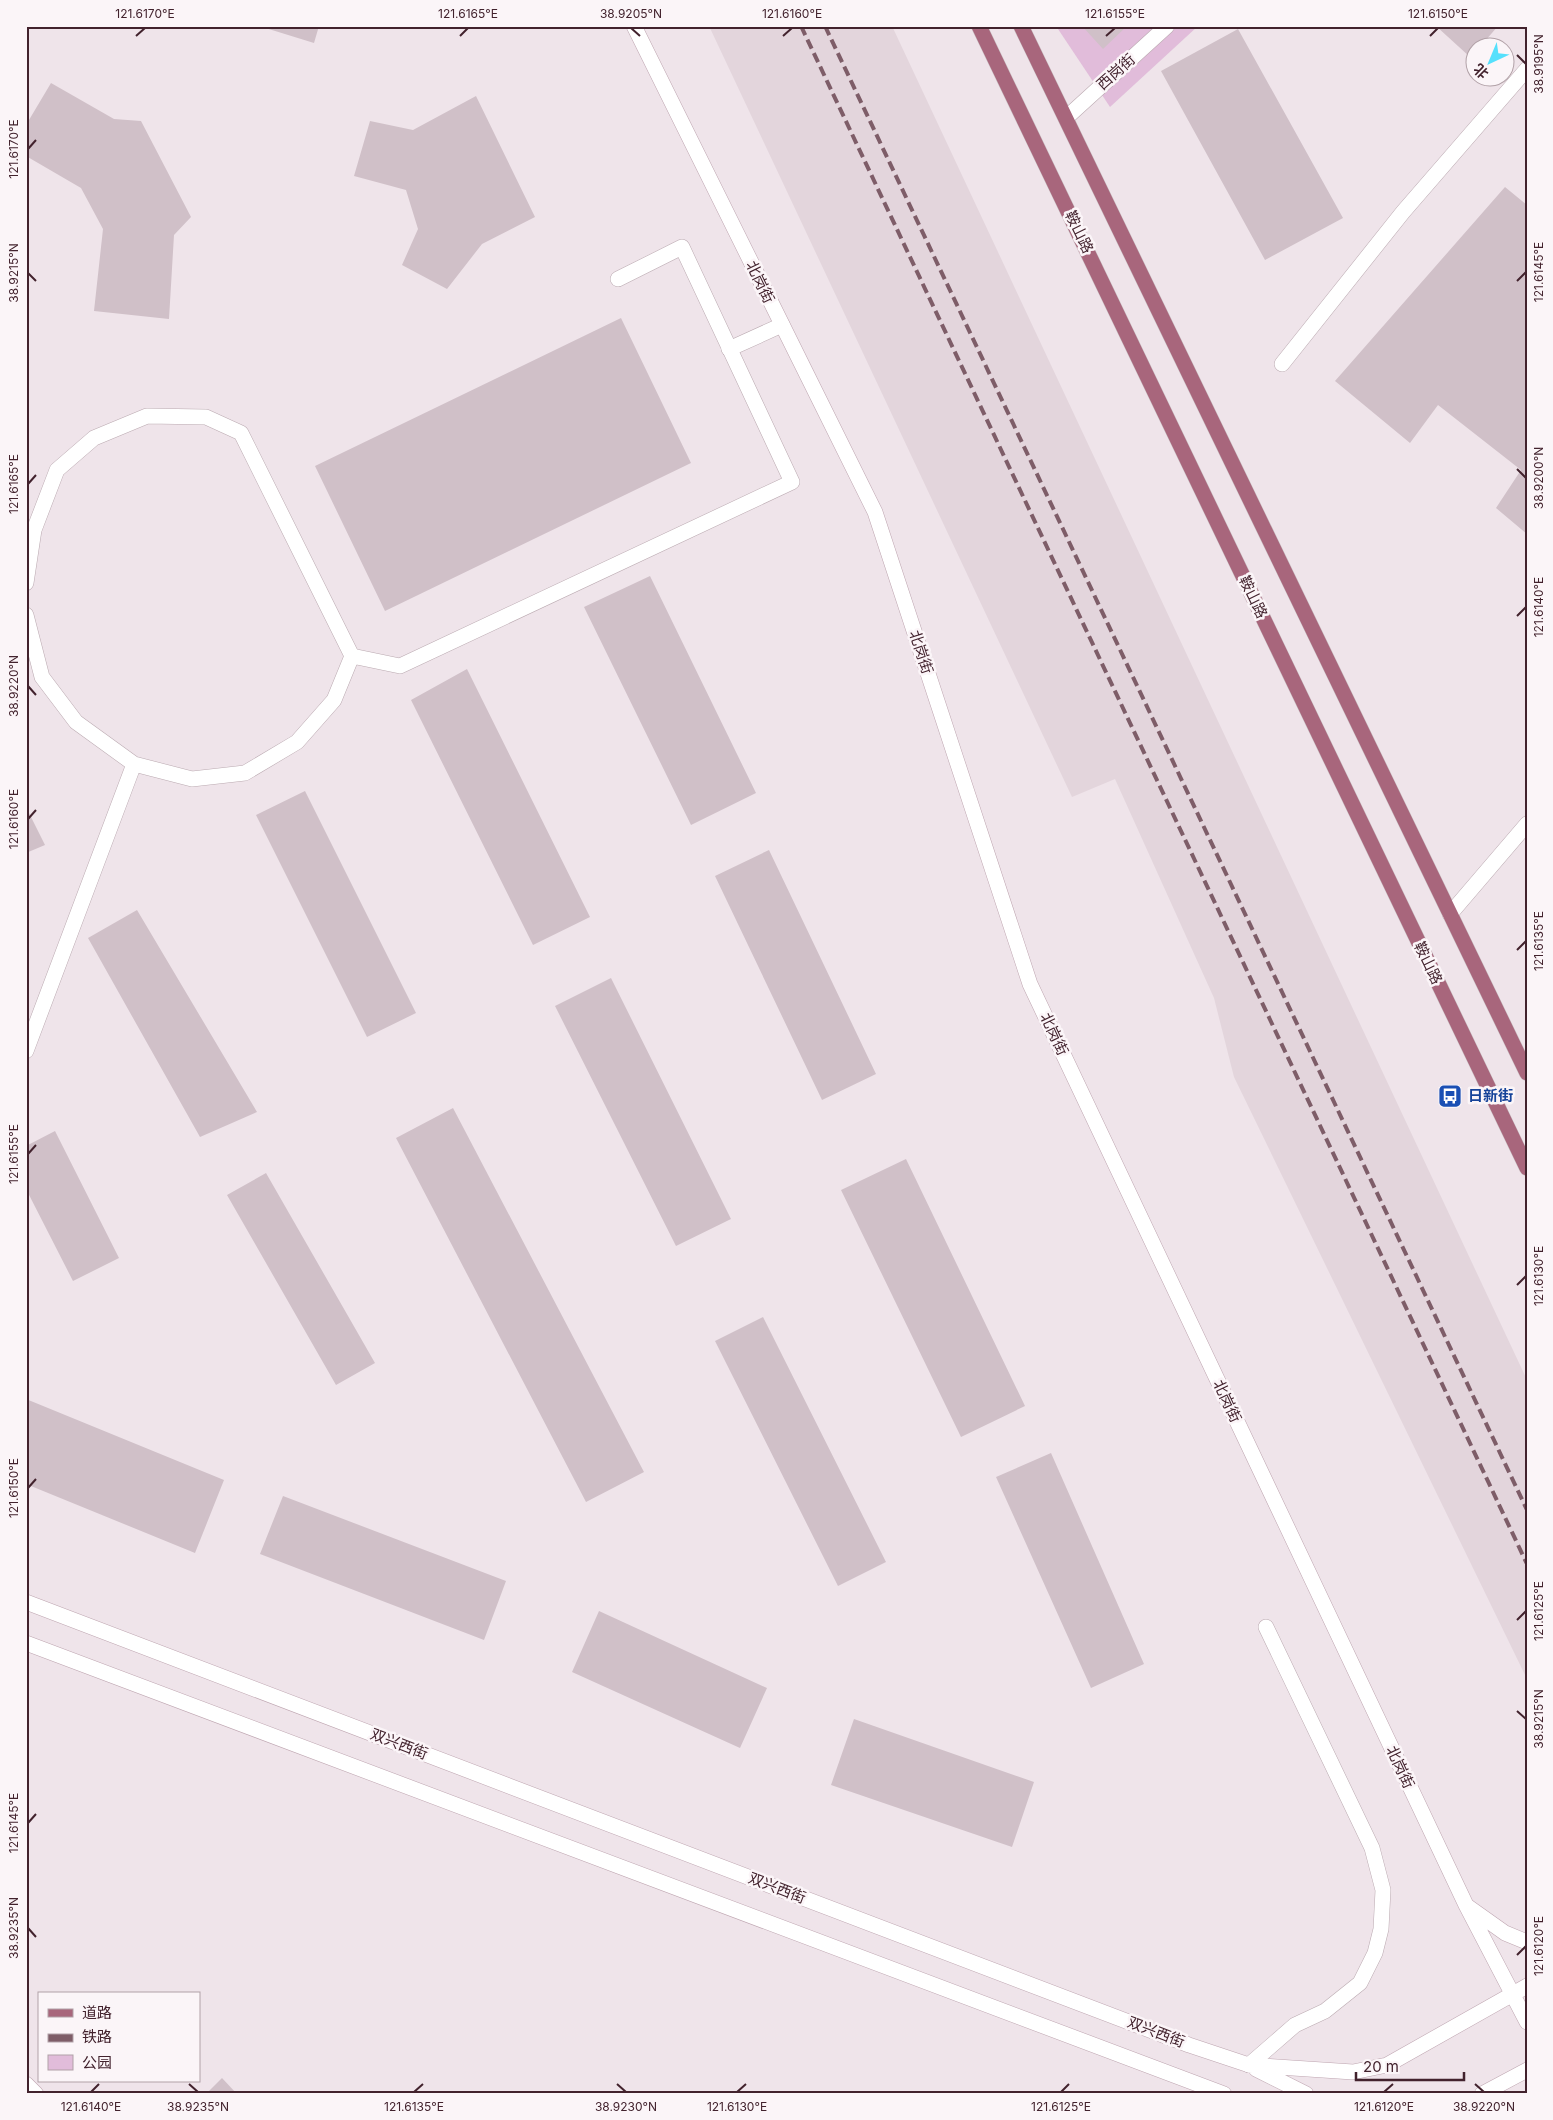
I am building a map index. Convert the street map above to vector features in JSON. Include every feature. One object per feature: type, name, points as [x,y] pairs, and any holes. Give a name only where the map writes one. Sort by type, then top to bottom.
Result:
[{"type":"main road","name":"鞍山路","points":[[979,26],[1527,1168]]},
{"type":"main road","points":[[1021,26],[1527,1073]]},
{"type":"street","name":"北岗街","points":[[634,26],[875,512],[1030,984],[1466,1906],[1511,1995],[1527,2022]]},
{"type":"street","name":"西岗街","points":[[1066,118],[1167,26]]},
{"type":"street","points":[[1282,364],[1403,212],[1527,69]]},
{"type":"street","points":[[352,656],[400,666],[792,482],[682,247],[618,279]]},
{"type":"street","points":[[729,349],[782,325]]},
{"type":"street","points":[[26,582],[30,529],[57,470],[94,438],[146,416],[206,417],[241,434],[352,656],[334,700],[297,742],[245,773],[192,779],[134,764],[76,722],[42,676],[26,614]]},
{"type":"street","points":[[26,1051],[134,764]]},
{"type":"street","points":[[1450,914],[1527,824]]},
{"type":"street","name":"双兴西街","points":[[26,1602],[1180,2042],[1249,2066],[1353,2072],[1387,2065],[1527,1986]]},
{"type":"street","points":[[1266,1627],[1372,1848],[1383,1890],[1381,1929],[1376,1952],[1360,1983],[1325,2011],[1295,2025],[1249,2066],[1306,2094]]},
{"type":"street","points":[[26,1643],[1224,2094]]},
{"type":"street","points":[[1466,1906],[1505,1932],[1527,1942]]},
{"type":"street","points":[[1482,2094],[1527,2070]]},
{"type":"street","points":[[26,2084],[36,2094]]},
{"type":"shaded area","points":[[709,26],[892,26],[1527,1380],[1527,1679],[1234,1077],[1214,998],[1115,779],[1072,797]]},
{"type":"green space","points":[[1056,26],[1198,26],[1110,107]]},
{"type":"building","points":[[259,26],[319,26],[314,43]]},
{"type":"building","points":[[1082,26],[1127,26],[1103,49]]},
{"type":"building","points":[[1436,26],[1498,26],[1488,38],[1466,38],[1466,53]]},
{"type":"building","points":[[1238,29],[1343,218],[1265,260],[1161,71]]},
{"type":"building","points":[[51,83],[114,119],[141,121],[191,217],[174,235],[169,319],[94,311],[103,229],[81,188],[26,156],[26,125]]},
{"type":"building","points":[[476,96],[535,217],[482,244],[447,289],[402,265],[418,229],[406,190],[354,176],[370,121],[413,130]]},
{"type":"building","points":[[1505,187],[1527,205],[1527,534],[1496,508],[1521,470],[1438,405],[1410,443],[1335,381]]},
{"type":"building","points":[[621,318],[691,463],[385,611],[315,466]]},
{"type":"building","points":[[650,576],[756,793],[691,825],[584,607]]},
{"type":"building","points":[[467,669],[590,917],[533,945],[411,700]]},
{"type":"building","points":[[305,791],[416,1013],[367,1037],[256,815]]},
{"type":"building","points":[[26,807],[45,845],[26,853]]},
{"type":"building","points":[[769,850],[876,1074],[822,1100],[715,876]]},
{"type":"building","points":[[137,910],[257,1112],[200,1137],[88,938]]},
{"type":"building","points":[[611,978],[731,1219],[676,1246],[555,1006]]},
{"type":"building","points":[[453,1108],[644,1472],[586,1502],[396,1138]]},
{"type":"building","points":[[55,1131],[119,1258],[73,1281],[26,1189],[26,1146]]},
{"type":"building","points":[[906,1159],[1025,1406],[961,1437],[841,1190]]},
{"type":"building","points":[[266,1173],[375,1363],[336,1385],[227,1195]]},
{"type":"building","points":[[763,1317],[886,1562],[838,1586],[715,1341]]},
{"type":"building","points":[[26,1399],[224,1480],[195,1553],[26,1484]]},
{"type":"building","points":[[1051,1453],[1144,1664],[1091,1688],[996,1477]]},
{"type":"building","points":[[283,1496],[506,1581],[484,1640],[260,1554]]},
{"type":"building","points":[[599,1611],[767,1688],[740,1748],[572,1672]]},
{"type":"building","points":[[854,1719],[1034,1782],[1012,1847],[831,1785]]},
{"type":"building","points":[[222,2078],[237,2094],[206,2094]]},
{"type":"railway","points":[[801,26],[1527,1564]]},
{"type":"railway","points":[[825,26],[1527,1510]]},
{"type":"place","name":"日新街","points":[[1450,1096]]}]
